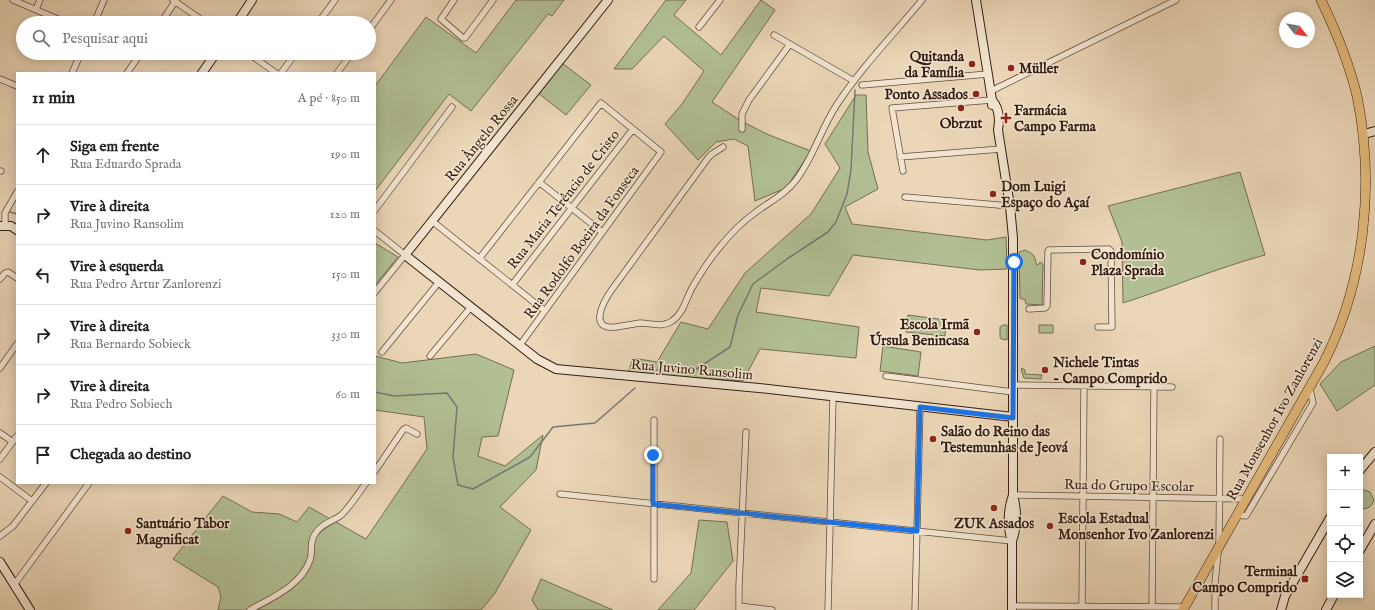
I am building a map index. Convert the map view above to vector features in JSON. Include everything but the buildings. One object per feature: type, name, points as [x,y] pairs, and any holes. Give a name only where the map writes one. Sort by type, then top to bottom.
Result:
[{"type":"main road","name":"Rua Monsenhor Ivo Zanlorenzi","points":[[1184,609],[1218,546],[1310,389],[1336,337],[1350,297],[1360,261],[1365,213],[1366,162],[1364,134],[1353,81],[1335,31],[1321,0]]},
{"type":"street","points":[[13,0],[52,16]]},
{"type":"street","points":[[36,9],[40,0]]},
{"type":"street","points":[[97,16],[104,0]]},
{"type":"street","points":[[165,16],[175,0],[197,16]]},
{"type":"street","points":[[241,16],[252,0]]},
{"type":"street","points":[[323,16],[335,0]]},
{"type":"street","points":[[376,20],[391,0]]},
{"type":"street","points":[[454,0],[441,20],[463,38],[465,38],[493,0]]},
{"type":"street","name":"Rua Ângelo Rossa","points":[[376,291],[608,0]]},
{"type":"street","points":[[699,27],[720,0]]},
{"type":"street","points":[[723,148],[708,158],[613,288],[602,305],[599,316],[604,325],[616,328],[639,324],[662,326],[668,324],[677,316],[700,275],[724,241],[746,220],[789,189],[796,181],[828,120],[854,81],[922,0]]},
{"type":"street","points":[[976,0],[991,91],[991,107],[994,124],[998,130],[1010,206],[1014,251],[1013,495],[1016,506],[1015,533],[1012,541],[1012,608],[1082,606],[1184,609]]},
{"type":"street","points":[[991,91],[1176,0]]},
{"type":"street","points":[[774,35],[854,81]]},
{"type":"street","points":[[742,129],[742,114],[749,100],[790,44]]},
{"type":"street","points":[[72,72],[78,60]]},
{"type":"street","points":[[128,72],[136,60]]},
{"type":"street","points":[[203,72],[211,60]]},
{"type":"street","points":[[258,60],[275,72]]},
{"type":"street","points":[[282,72],[291,60]]},
{"type":"street","points":[[338,72],[347,60]]},
{"type":"street","points":[[862,85],[988,74]]},
{"type":"street","points":[[0,79],[16,86]]},
{"type":"street","points":[[903,171],[892,108],[992,100]]},
{"type":"street","points":[[480,259],[601,103],[633,129]]},
{"type":"street","points":[[376,209],[452,107]]},
{"type":"street","name":"Rua Rodolfo Boeira da Fonseca","points":[[520,345],[661,152],[633,129]]},
{"type":"street","name":"Rua Maria Terêncio de Cristo","points":[[512,285],[633,129]]},
{"type":"street","points":[[1364,134],[1375,131]]},
{"type":"street","points":[[900,157],[1001,149]]},
{"type":"street","points":[[539,182],[602,232]]},
{"type":"street","points":[[16,194],[6,210],[2,226],[16,230]]},
{"type":"street","points":[[905,197],[1010,206]]},
{"type":"street","points":[[0,211],[6,210]]},
{"type":"street","points":[[432,221],[545,311]]},
{"type":"street","points":[[376,232],[405,255]]},
{"type":"street","points":[[1029,309],[1045,308],[1047,306],[1049,250],[1109,249],[1111,251],[1112,327],[1098,327]]},
{"type":"street","name":"Rua Juvino Ransolim","points":[[405,255],[542,363],[556,369],[759,388],[1013,418]]},
{"type":"street","points":[[0,279],[5,273],[8,272],[16,277]]},
{"type":"street","points":[[382,352],[439,282]]},
{"type":"street","points":[[430,356],[471,307]]},
{"type":"street","points":[[0,368],[16,345]]},
{"type":"street","points":[[886,376],[1013,388],[1084,386],[1172,387]]},
{"type":"street","points":[[1082,606],[1084,386]]},
{"type":"street","points":[[1152,607],[1154,387]]},
{"type":"street","points":[[1236,515],[1246,516],[1313,403],[1310,389]]},
{"type":"street","points":[[828,610],[833,397]]},
{"type":"street","points":[[915,610],[920,407]]},
{"type":"street","points":[[654,420],[654,579]]},
{"type":"street","points":[[376,470],[403,430],[406,428],[417,434]]},
{"type":"street","points":[[746,432],[739,608],[772,610]]},
{"type":"street","points":[[0,433],[13,442]]},
{"type":"street","points":[[0,459],[16,438]]},
{"type":"street","points":[[1215,610],[1220,438]]},
{"type":"street","points":[[1363,466],[1375,452]]},
{"type":"street","points":[[0,477],[32,501]]},
{"type":"street","points":[[0,536],[13,526],[45,484]]},
{"type":"street","points":[[14,586],[87,484]]},
{"type":"street","points":[[250,610],[286,589],[298,578],[310,561],[311,546],[315,534],[324,524],[341,516],[365,484]]},
{"type":"street","points":[[560,494],[1012,541]]},
{"type":"street","name":"Rua do Grupo Escolar","points":[[1013,495],[1245,499]]},
{"type":"street","points":[[1281,610],[1285,596],[1327,523]]},
{"type":"street","points":[[1363,545],[1375,524]]},
{"type":"street","points":[[0,562],[30,610]]},
{"type":"street","points":[[1326,610],[1332,598]]},
{"type":"green space","points":[[516,0],[564,0],[552,16],[548,14],[471,111],[449,94],[376,190],[376,85],[426,17],[476,53]]},
{"type":"green space","points":[[666,0],[686,0],[674,15],[721,55],[761,0],[775,10],[712,102],[741,121],[769,135],[811,151],[786,188],[755,201],[748,146],[734,139],[716,142],[698,160],[665,124],[682,104],[704,71],[664,36],[632,69],[614,69]]},
{"type":"green space","points":[[562,63],[591,85],[566,115],[538,93]]},
{"type":"green space","points":[[856,95],[866,95],[868,152],[878,189],[845,207],[852,224],[987,240],[1006,237],[1007,269],[980,270],[853,255],[829,296],[761,288],[756,312],[859,327],[856,358],[760,349],[743,381],[628,373],[633,358],[657,362],[681,322],[708,329],[745,273],[811,214],[840,168],[825,144]]},
{"type":"green space","points":[[1240,172],[1265,255],[1123,303],[1122,242],[1108,206]]},
{"type":"green space","points":[[376,244],[398,257],[376,284]]},
{"type":"green space","points":[[1025,250],[1033,255],[1036,264],[1038,265],[1040,262],[1043,264],[1042,305],[1026,304],[1025,300],[1020,298],[1019,252]]},
{"type":"green space","points":[[908,315],[946,320],[945,336],[906,332]]},
{"type":"green space","points":[[1007,325],[1007,340],[1001,339],[1000,337],[1000,327]]},
{"type":"green space","points":[[1039,325],[1053,325],[1053,333],[1039,333]]},
{"type":"green space","points":[[883,346],[921,352],[918,376],[880,371]]},
{"type":"green space","points":[[1375,346],[1375,385],[1337,411],[1320,384],[1341,362]]},
{"type":"green space","points":[[476,354],[514,370],[498,436],[482,437],[478,456],[505,466],[543,435],[536,470],[500,507],[531,530],[495,593],[481,610],[218,610],[221,597],[218,587],[173,559],[223,496],[252,512],[279,514],[297,522],[309,507],[366,539],[427,449],[424,417],[376,410],[376,356],[402,363]]},
{"type":"green space","points":[[1022,368],[1025,370],[1025,374],[1042,375],[1041,379],[1024,378]]},
{"type":"green space","points":[[1363,490],[1370,492],[1374,500],[1371,506],[1365,509],[1363,509]]},
{"type":"green space","points":[[699,520],[727,522],[733,561],[694,610],[658,610],[691,573]]},
{"type":"green space","points":[[541,579],[613,610],[538,610],[532,600]]},
{"type":"waterway","points":[[653,370],[695,370],[730,347],[738,315],[753,284],[828,232],[836,222],[847,194],[851,170],[855,90]]},
{"type":"waterway","points":[[10,212],[16,214]]},
{"type":"waterway","points":[[376,392],[394,396],[447,393],[457,407],[453,457],[458,485],[473,489],[530,457],[553,427],[595,423],[635,388]]},
{"type":"place","name":"Quitanda da Família","points":[[972,64]]},
{"type":"place","name":"Müller","points":[[1011,68]]},
{"type":"place","name":"Ponto Assados","points":[[976,94]]},
{"type":"place","name":"Obrzut","points":[[961,108]]},
{"type":"place","name":"Farmácia Campo Farma","points":[[1006,118]]},
{"type":"place","name":"Dom Luigi Espaço do Açaí","points":[[993,194]]},
{"type":"place","name":"Condomínio Plaza Sprada","points":[[1083,262]]},
{"type":"place","name":"Escola Irmã Úrsula Benincasa","points":[[977,332]]},
{"type":"place","name":"Nichele Tintas - Campo Comprido","points":[[1045,370]]},
{"type":"place","name":"Salão do Reino das Testemunhas de Jeová","points":[[933,439]]},
{"type":"place","name":"ZUK Assados","points":[[994,508]]},
{"type":"place","name":"Escola Estadual Monsenhor Ivo Zanlorenzi","points":[[1050,526]]},
{"type":"place","name":"Santuário Tabor Magnificat","points":[[128,531]]},
{"type":"place","name":"Terminal Campo Comprido","points":[[1305,579]]},
{"type":"route","points":[[653,455],[653,504],[917,531],[920,407],[1013,418],[1014,262]]}]
